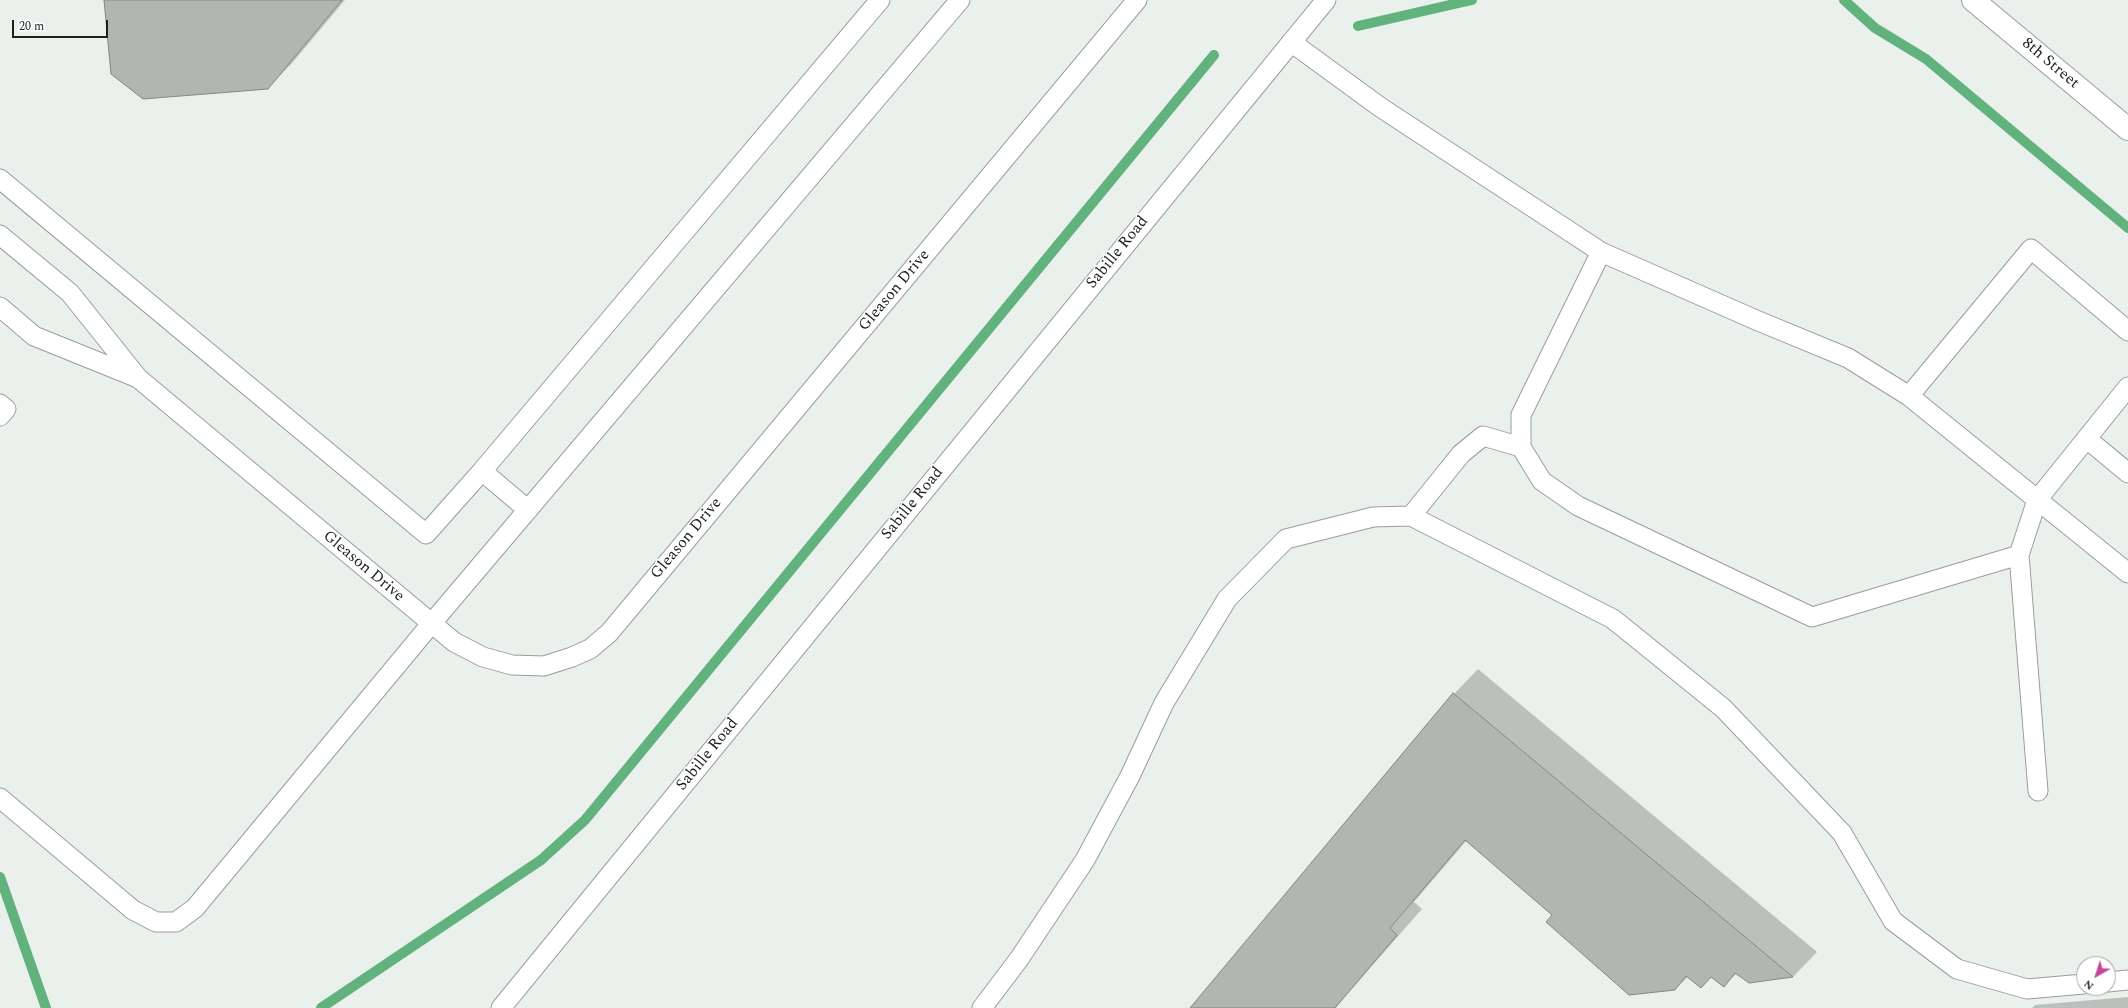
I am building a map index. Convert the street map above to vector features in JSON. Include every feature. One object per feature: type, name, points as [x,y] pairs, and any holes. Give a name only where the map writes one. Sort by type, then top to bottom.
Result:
[{"type":"street","name":"8th Street","points":[[1973,0],[2128,128]]},
{"type":"lane","points":[[0,179],[426,534],[482,471],[880,0]]},
{"type":"lane","points":[[0,798],[133,910],[156,922],[176,922],[195,908],[431,624],[960,0]]},
{"type":"lane","name":"Gleason Drive","points":[[138,378],[454,642],[483,657],[512,665],[544,666],[572,657],[590,648],[609,633],[1137,0]]},
{"type":"lane","name":"Sabille Road","points":[[501,1008],[1326,0]]},
{"type":"lane","points":[[1291,42],[1380,107],[1601,252],[1756,320],[1848,358],[1909,396],[2128,573]]},
{"type":"lane","points":[[0,235],[70,293],[138,378]]},
{"type":"lane","points":[[1909,396],[2031,249],[2128,331]]},
{"type":"lane","points":[[1601,252],[1521,415],[1521,446],[1542,481],[1578,506],[1812,617],[2019,555]]},
{"type":"lane","points":[[0,307],[34,336],[138,378]]},
{"type":"lane","points":[[2038,791],[2019,555],[2037,500],[2128,388]]},
{"type":"lane","points":[[0,404],[6,409],[0,416]]},
{"type":"lane","points":[[1411,516],[1461,454],[1483,436],[1521,446]]},
{"type":"lane","points":[[2087,439],[2128,473]]},
{"type":"lane","points":[[482,471],[528,510]]},
{"type":"lane","points":[[982,1008],[1019,959],[1085,860],[1130,776],[1164,703],[1227,599],[1286,539],[1373,517],[1411,516],[1613,619],[1723,708],[1842,833],[1893,921],[1958,969],[2027,989],[2076,985]]},
{"type":"lane","points":[[2116,981],[2128,980]]},
{"type":"building","points":[[104,0],[342,0],[268,89],[143,99],[111,74]]},
{"type":"building","points":[[1453,693],[1793,977],[1749,983],[1735,973],[1724,987],[1711,977],[1701,988],[1686,976],[1675,990],[1629,995],[1546,922],[1552,915],[1465,840],[1390,928],[1397,935],[1335,1008],[1190,1008]]},
{"type":"waterway","points":[[1358,26],[1472,0]]},
{"type":"waterway","points":[[1844,0],[1875,28],[1926,59],[2128,228]]},
{"type":"waterway","points":[[321,1008],[541,860],[585,820],[1214,55]]},
{"type":"waterway","points":[[0,877],[46,1008]]}]
